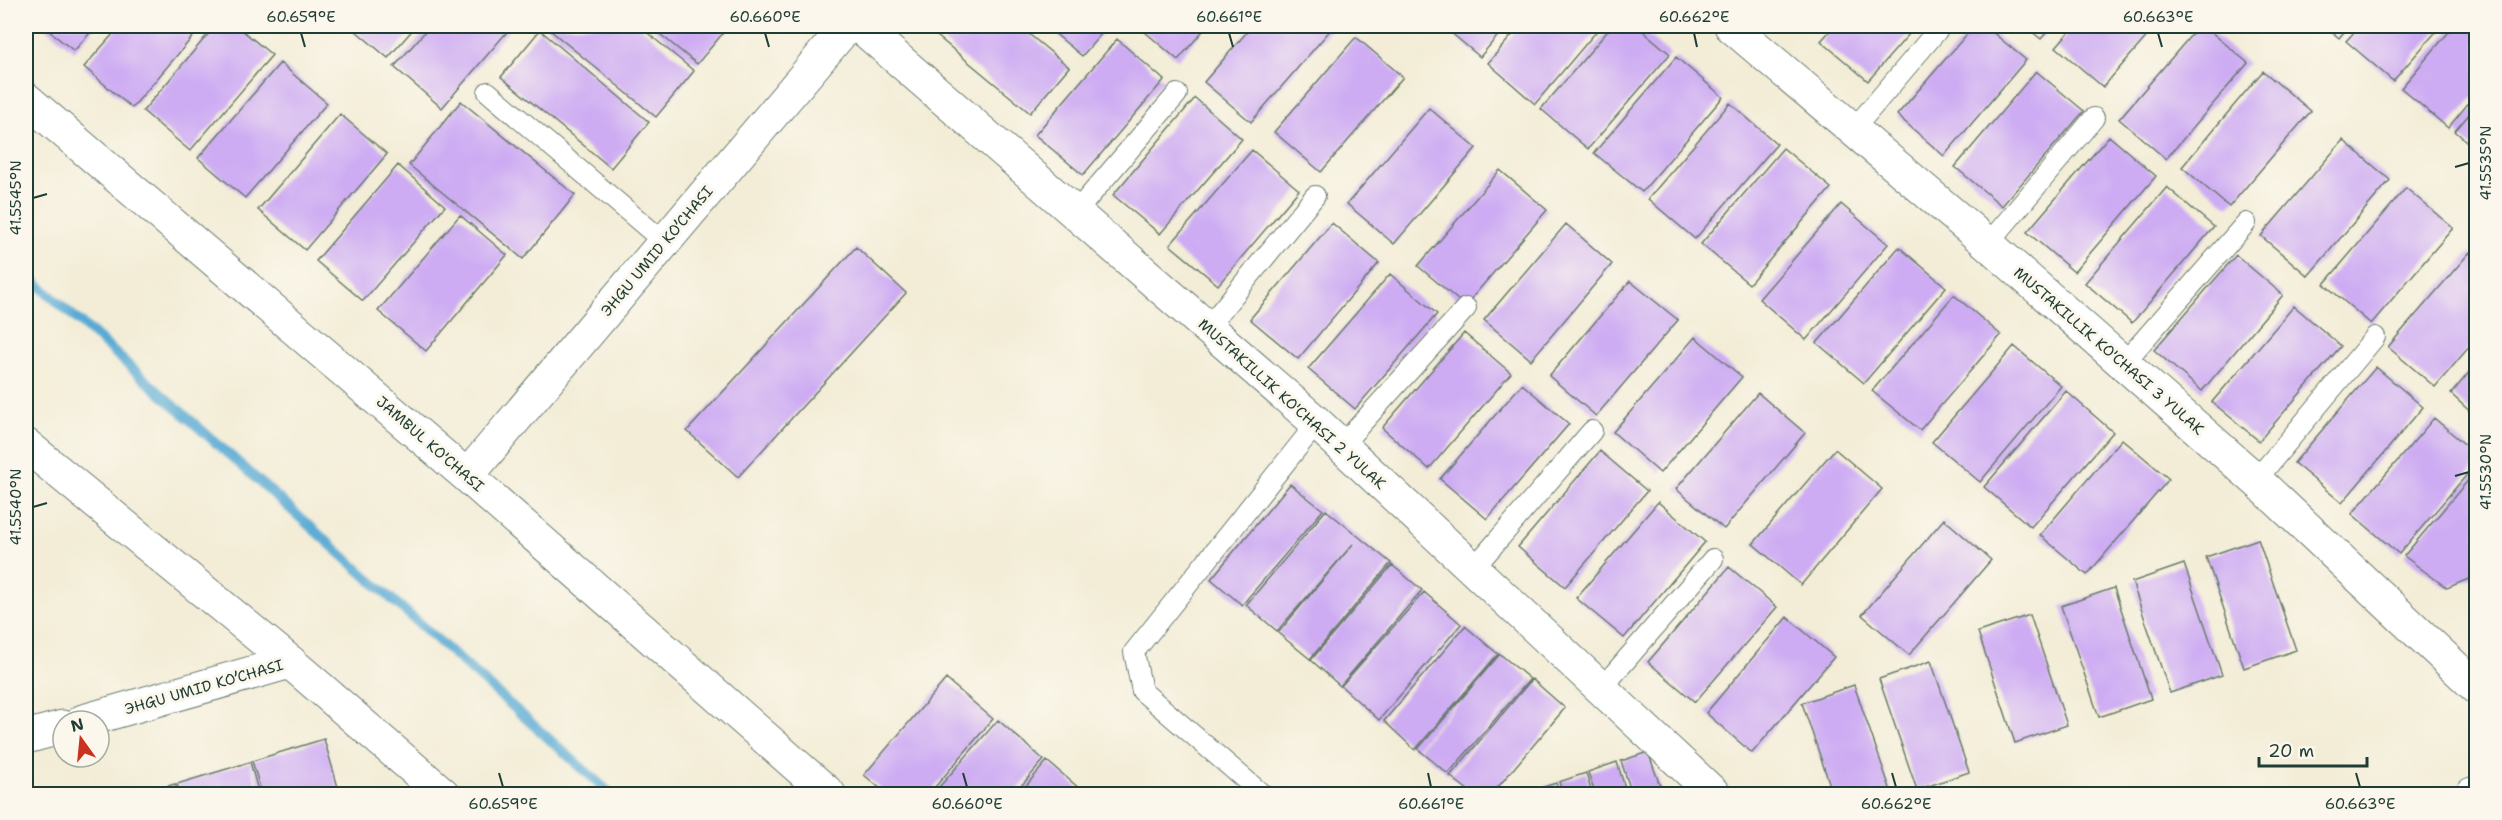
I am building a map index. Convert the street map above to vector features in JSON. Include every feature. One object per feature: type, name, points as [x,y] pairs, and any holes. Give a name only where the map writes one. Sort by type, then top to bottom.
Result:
[{"type":"street","name":"ЭHGU UMID KO’CHASI","points":[[467,476],[847,26]]},
{"type":"street","name":"MUSTAKILLIK KO'CHASI 2 YULAK","points":[[860,26],[1317,423],[1714,795]]},
{"type":"street","name":"MUSTAKILLIK KO'CHASI 3 YULAK","points":[[1731,26],[1988,244],[2256,480],[2476,687]]},
{"type":"street","name":"JAMBUL KO'CHASI","points":[[26,99],[467,476],[829,795]]},
{"type":"street","points":[[26,445],[290,662],[443,795]]},
{"type":"street","name":"ЭHGU UMID KO’CHASI","points":[[111,713],[290,662]]},
{"type":"street","points":[[26,737],[51,730]]},
{"type":"lane","points":[[1853,130],[1941,26]]},
{"type":"lane","points":[[488,92],[664,243]]},
{"type":"lane","points":[[1075,213],[1177,94]]},
{"type":"lane","points":[[1988,244],[2094,118]]},
{"type":"lane","points":[[1207,328],[1315,196]]},
{"type":"lane","points":[[2122,364],[2246,223]]},
{"type":"lane","points":[[1341,446],[1466,308]]},
{"type":"lane","points":[[2256,480],[2375,338]]},
{"type":"lane","points":[[1262,795],[1143,691],[1134,652],[1317,423]]},
{"type":"lane","points":[[1473,569],[1592,430]]},
{"type":"lane","points":[[1601,689],[1713,559]]},
{"type":"building","points":[[43,26],[96,26],[74,51]]},
{"type":"building","points":[[120,26],[202,26],[132,108],[84,67]]},
{"type":"building","points":[[215,26],[237,26],[272,55],[190,151],[143,111]]},
{"type":"building","points":[[350,26],[416,26],[388,58]]},
{"type":"building","points":[[430,26],[512,26],[442,108],[394,67]]},
{"type":"building","points":[[545,26],[639,26],[694,71],[656,117]]},
{"type":"building","points":[[650,26],[729,26],[697,64]]},
{"type":"building","points":[[925,26],[1019,26],[1069,67],[1030,113]]},
{"type":"building","points":[[1046,26],[1108,26],[1082,56]]},
{"type":"building","points":[[1138,26],[1207,26],[1178,60]]},
{"type":"building","points":[[1252,26],[1333,27],[1251,122],[1204,82]]},
{"type":"building","points":[[1443,26],[1506,26],[1480,57]]},
{"type":"building","points":[[1520,26],[1601,26],[1535,104],[1488,63]]},
{"type":"building","points":[[1612,26],[1637,26],[1670,54],[1588,149],[1541,109]]},
{"type":"building","points":[[1834,26],[1916,26],[1868,81],[1821,41]]},
{"type":"building","points":[[1974,26],[1985,26],[2026,60],[1944,156],[1897,115]]},
{"type":"building","points":[[2025,26],[2052,26],[2041,39]]},
{"type":"building","points":[[2074,26],[2156,26],[2103,87],[2056,47]]},
{"type":"building","points":[[2199,26],[2204,26],[2248,63],[2166,159],[2119,119]]},
{"type":"building","points":[[2325,26],[2349,26],[2339,38]]},
{"type":"building","points":[[2360,26],[2441,26],[2393,81],[2346,41]]},
{"type":"building","points":[[2454,26],[2476,26],[2476,94],[2448,128],[2401,88]]},
{"type":"building","points":[[540,30],[649,122],[611,168],[501,77]]},
{"type":"building","points":[[1356,37],[1403,77],[1321,172],[1274,132]]},
{"type":"building","points":[[1117,39],[1164,80],[1083,175],[1035,135]]},
{"type":"building","points":[[1676,57],[1723,97],[1642,192],[1594,153]]},
{"type":"building","points":[[280,63],[327,103],[245,198],[198,158]]},
{"type":"building","points":[[2036,71],[2084,111],[2002,206],[1955,167]]},
{"type":"building","points":[[2263,71],[2311,111],[2229,207],[2182,167]]},
{"type":"building","points":[[1195,98],[1242,139],[1160,234],[1113,195]]},
{"type":"building","points":[[461,101],[575,195],[523,259],[409,165]]},
{"type":"building","points":[[1730,103],[1777,144],[1695,239],[1648,199]]},
{"type":"building","points":[[2476,106],[2476,150],[2455,131]]},
{"type":"building","points":[[1429,108],[1476,148],[1394,244],[1347,204]]},
{"type":"building","points":[[340,114],[387,154],[305,250],[258,210]]},
{"type":"building","points":[[2109,136],[2156,176],[2074,272],[2027,232]]},
{"type":"building","points":[[2343,140],[2390,180],[2308,276],[2261,236]]},
{"type":"building","points":[[1783,148],[1831,188],[1749,284],[1701,244]]},
{"type":"building","points":[[1252,150],[1299,190],[1218,285],[1170,245]]},
{"type":"building","points":[[398,165],[445,206],[363,301],[316,261]]},
{"type":"building","points":[[1500,170],[1547,210],[1465,306],[1418,266]]},
{"type":"building","points":[[2167,187],[2214,227],[2132,323],[2085,283]]},
{"type":"building","points":[[2406,188],[2453,228],[2371,324],[2324,284]]},
{"type":"building","points":[[1841,204],[1888,244],[1806,340],[1759,299]]},
{"type":"building","points":[[460,215],[507,255],[426,351],[378,311]]},
{"type":"building","points":[[1332,223],[1379,263],[1298,359],[1250,319]]},
{"type":"building","points":[[1566,224],[1612,264],[1531,360],[1484,320]]},
{"type":"building","points":[[856,247],[906,293],[738,477],[687,431]]},
{"type":"building","points":[[1899,247],[1946,287],[1864,383],[1817,343]]},
{"type":"building","points":[[2470,252],[2476,257],[2476,339],[2435,387],[2388,347]]},
{"type":"building","points":[[2236,255],[2283,295],[2202,391],[2154,350]]},
{"type":"building","points":[[1390,274],[1437,314],[1355,409],[1308,369]]},
{"type":"building","points":[[1630,281],[1678,320],[1596,416],[1549,376]]},
{"type":"building","points":[[1954,295],[2001,335],[1920,430],[1872,391]]},
{"type":"building","points":[[2294,306],[2341,346],[2259,441],[2212,402]]},
{"type":"building","points":[[1464,333],[1511,373],[1429,469],[1382,428]]},
{"type":"building","points":[[1695,337],[1742,377],[1660,473],[1613,432]]},
{"type":"building","points":[[2014,346],[2061,386],[1980,482],[1932,442]]},
{"type":"building","points":[[2476,364],[2476,417],[2451,394]]},
{"type":"building","points":[[2376,367],[2423,407],[2342,503],[2294,463]]},
{"type":"building","points":[[1522,384],[1569,424],[1487,519],[1440,479]]},
{"type":"building","points":[[2066,391],[2113,432],[2031,527],[1984,487]]},
{"type":"building","points":[[1758,393],[1805,433],[1724,529],[1676,489]]},
{"type":"building","points":[[2434,418],[2476,454],[2476,464],[2399,554],[2352,514]]},
{"type":"building","points":[[2122,439],[2169,479],[2087,575],[2040,535]]},
{"type":"building","points":[[1835,449],[1882,489],[1801,585],[1753,544]]},
{"type":"building","points":[[1600,451],[1647,491],[1565,587],[1518,547]]},
{"type":"building","points":[[2476,471],[2476,576],[2447,588],[2404,556]]},
{"type":"building","points":[[1290,484],[1323,510],[1242,605],[1211,579]]},
{"type":"building","points":[[1658,502],[1705,542],[1624,638],[1576,598]]},
{"type":"building","points":[[1326,510],[1391,563],[1310,659],[1278,633],[1353,544],[1277,631],[1246,605]]},
{"type":"building","points":[[1944,519],[1991,560],[1909,655],[1862,615]]},
{"type":"building","points":[[2258,539],[2296,650],[2244,668],[2206,557]]},
{"type":"building","points":[[2184,564],[2222,675],[2170,693],[2132,582]]},
{"type":"building","points":[[1392,565],[1422,590],[1340,686],[1311,660]]},
{"type":"building","points":[[1729,567],[1777,607],[1695,702],[1648,662]]},
{"type":"building","points":[[2114,588],[2151,699],[2099,717],[2061,606]]},
{"type":"building","points":[[1424,592],[1461,624],[1379,720],[1341,686]]},
{"type":"building","points":[[2030,615],[2067,725],[2015,743],[1978,632]]},
{"type":"building","points":[[1787,617],[1834,657],[1752,753],[1706,713]]},
{"type":"building","points":[[1465,626],[1498,654],[1415,750],[1384,721]]},
{"type":"building","points":[[1500,654],[1530,679],[1448,774],[1418,749]]},
{"type":"building","points":[[1931,661],[1969,772],[1917,790],[1879,679]]},
{"type":"building","points":[[946,679],[993,719],[929,794],[887,794],[864,775]]},
{"type":"building","points":[[1532,679],[1565,708],[1492,794],[1473,794],[1450,776]]},
{"type":"building","points":[[1854,685],[1892,794],[1833,794],[1802,703]]},
{"type":"building","points":[[998,720],[1044,760],[1014,794],[933,794]]},
{"type":"building","points":[[324,739],[340,794],[262,794],[252,761]]},
{"type":"building","points":[[1648,752],[1663,794],[1632,794],[1621,761]]},
{"type":"building","points":[[1047,761],[1086,794],[1019,794]]},
{"type":"building","points":[[250,762],[259,794],[180,794],[177,784]]},
{"type":"building","points":[[1617,762],[1627,794],[1595,794],[1588,772]]},
{"type":"building","points":[[1586,773],[1592,794],[1563,794],[1559,782]]},
{"type":"building","points":[[1556,783],[1559,794],[1525,794],[1525,793]]},
{"type":"building","points":[[175,784],[178,794],[141,794]]},
{"type":"waterway","points":[[26,274],[611,794]]}]
